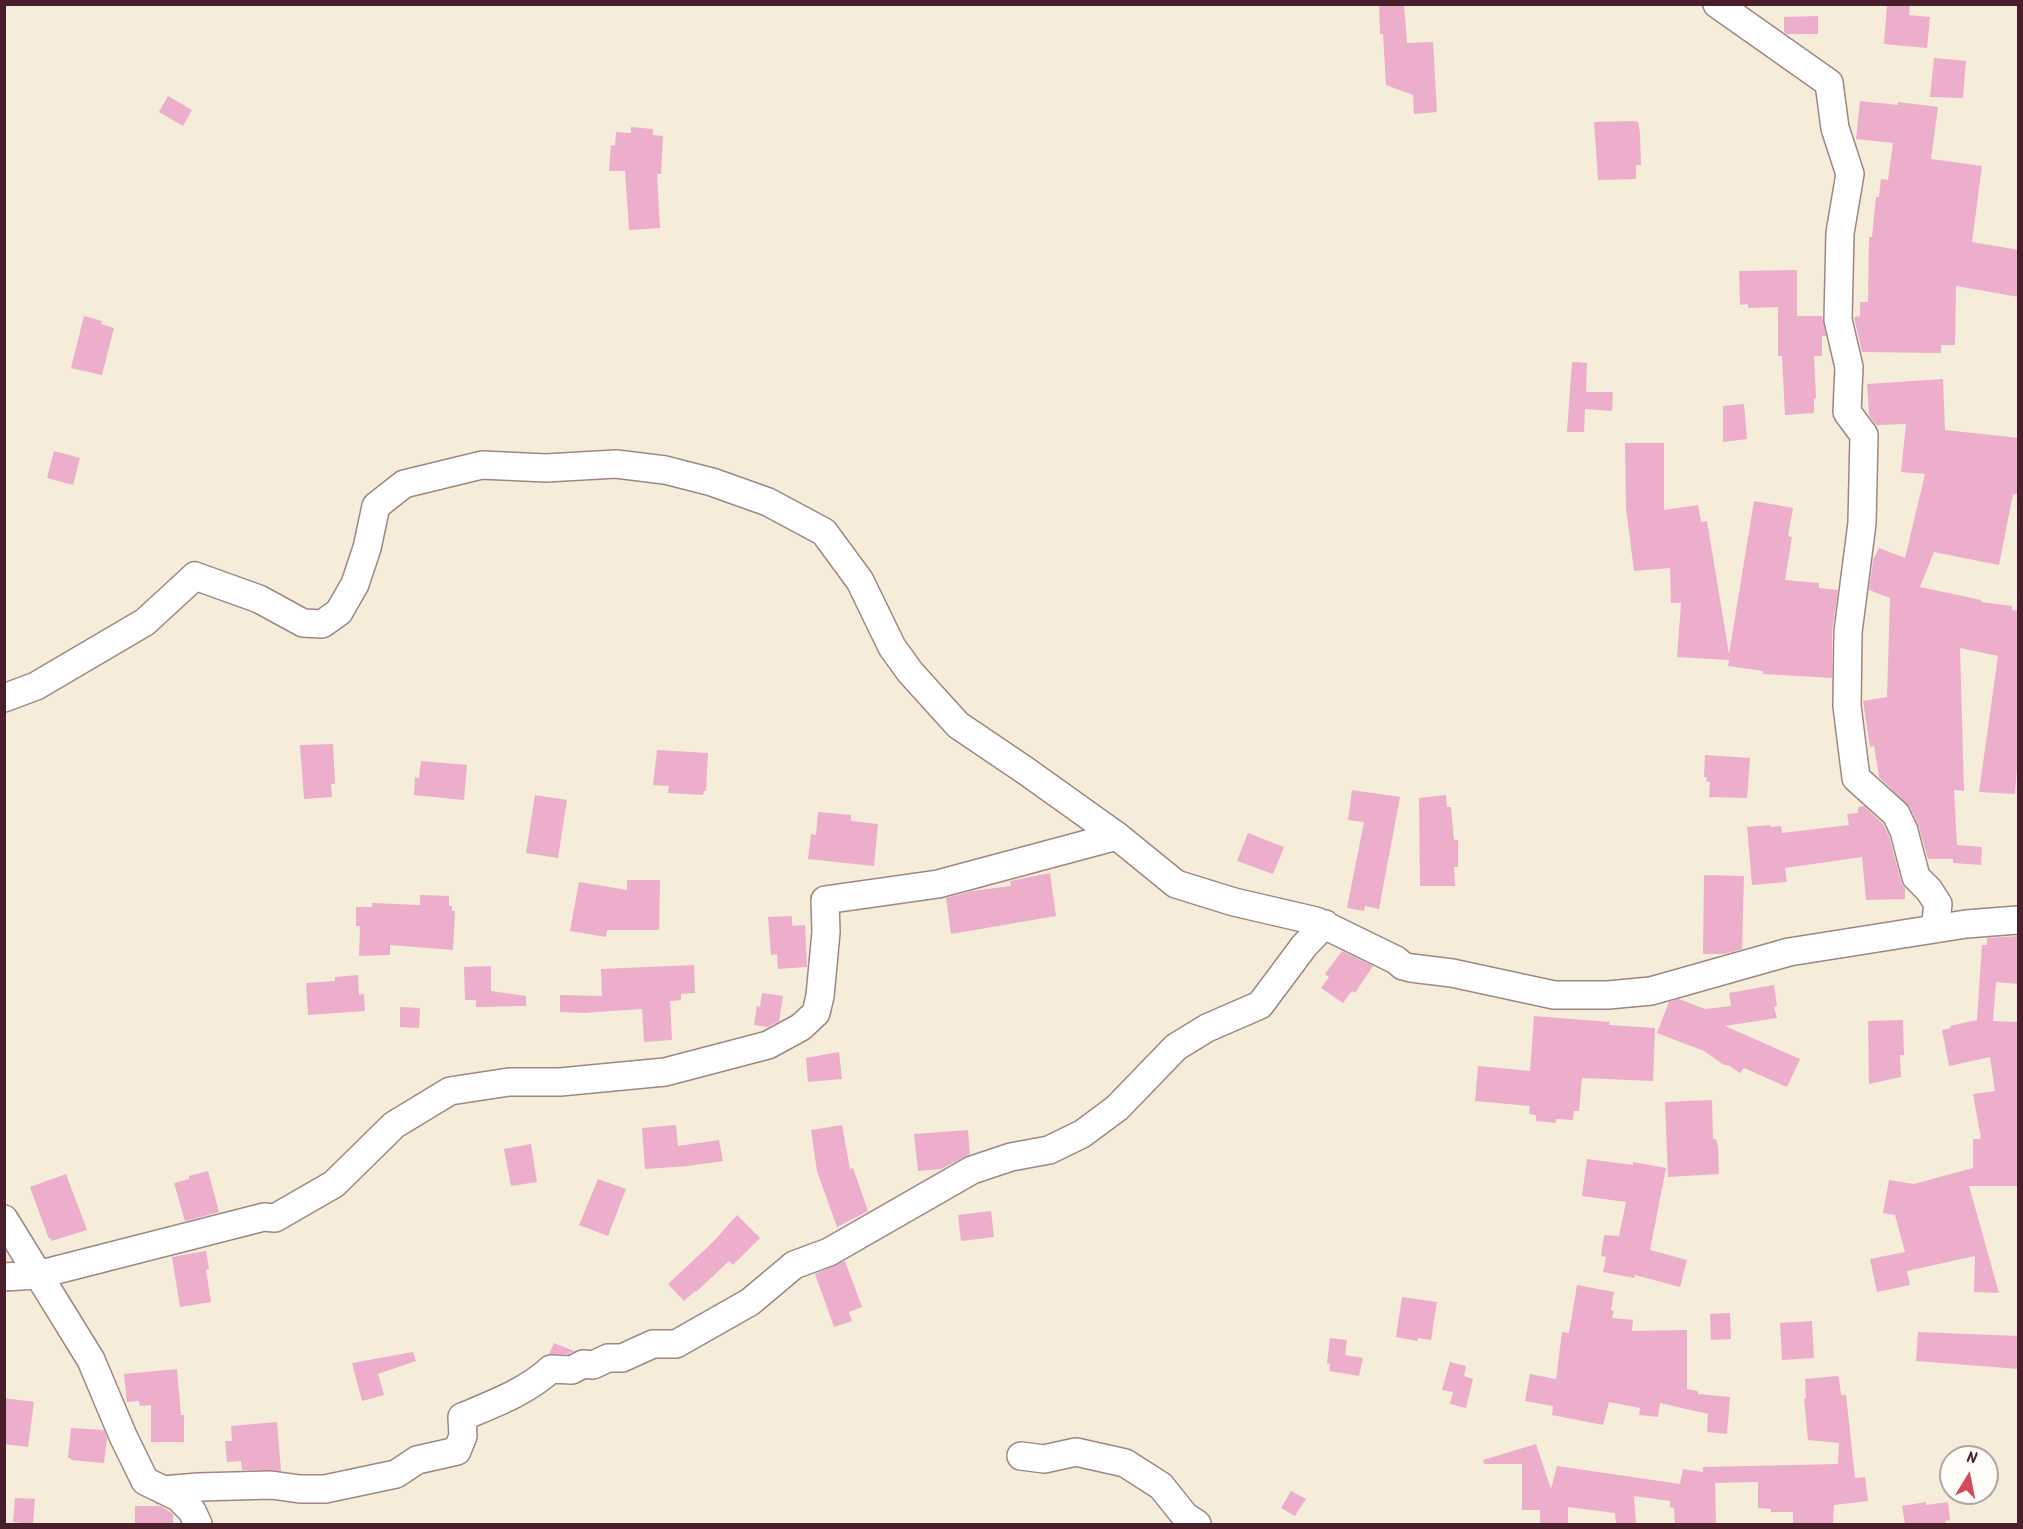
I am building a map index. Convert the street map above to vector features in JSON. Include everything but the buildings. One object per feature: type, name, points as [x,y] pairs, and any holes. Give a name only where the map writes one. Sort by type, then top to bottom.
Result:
[{"type":"street","points":[[1717,4],[1829,83],[1835,128],[1850,174],[1840,233],[1838,320],[1849,367],[1847,412],[1864,435],[1862,523],[1848,632],[1847,706],[1856,778],[1896,814],[1904,831],[1916,877],[1929,890],[1938,904],[1935,929]]},
{"type":"street","points":[[4,698],[36,686],[146,622],[195,576],[259,599],[303,623],[322,624],[339,612],[355,584],[367,548],[376,506],[404,484],[482,465],[546,468],[616,464],[665,470],[712,482],[768,502],[824,532],[860,581],[892,647],[910,672],[958,725],[1117,836],[1176,885],[1325,924],[1396,960],[1403,966],[1452,973],[1554,995],[1608,995],[1651,991],[1789,952],[1966,924],[2019,920]]},
{"type":"street","points":[[4,1277],[37,1275],[264,1217],[275,1218],[334,1184],[394,1125],[450,1091],[509,1082],[560,1082],[665,1072],[768,1045],[801,1028],[816,1013],[820,996],[826,932],[825,900],[938,884],[1117,836]]},
{"type":"street","points":[[163,1490],[271,1485],[300,1489],[325,1489],[396,1473],[417,1460],[457,1451],[462,1442],[462,1417],[509,1397],[540,1380],[551,1369],[572,1370],[583,1364],[593,1365],[608,1358],[621,1358],[653,1344],[676,1344],[750,1302],[794,1265],[829,1252],[972,1170],[1011,1157],[1049,1150],[1082,1134],[1117,1108],[1176,1047],[1207,1028],[1260,1005],[1304,946],[1325,924]]},
{"type":"street","points":[[4,1219],[91,1360],[145,1482],[178,1497],[192,1511],[198,1524]]},
{"type":"street","points":[[1021,1456],[1044,1459],[1076,1452],[1125,1462],[1161,1486],[1185,1516],[1197,1524]]}]
